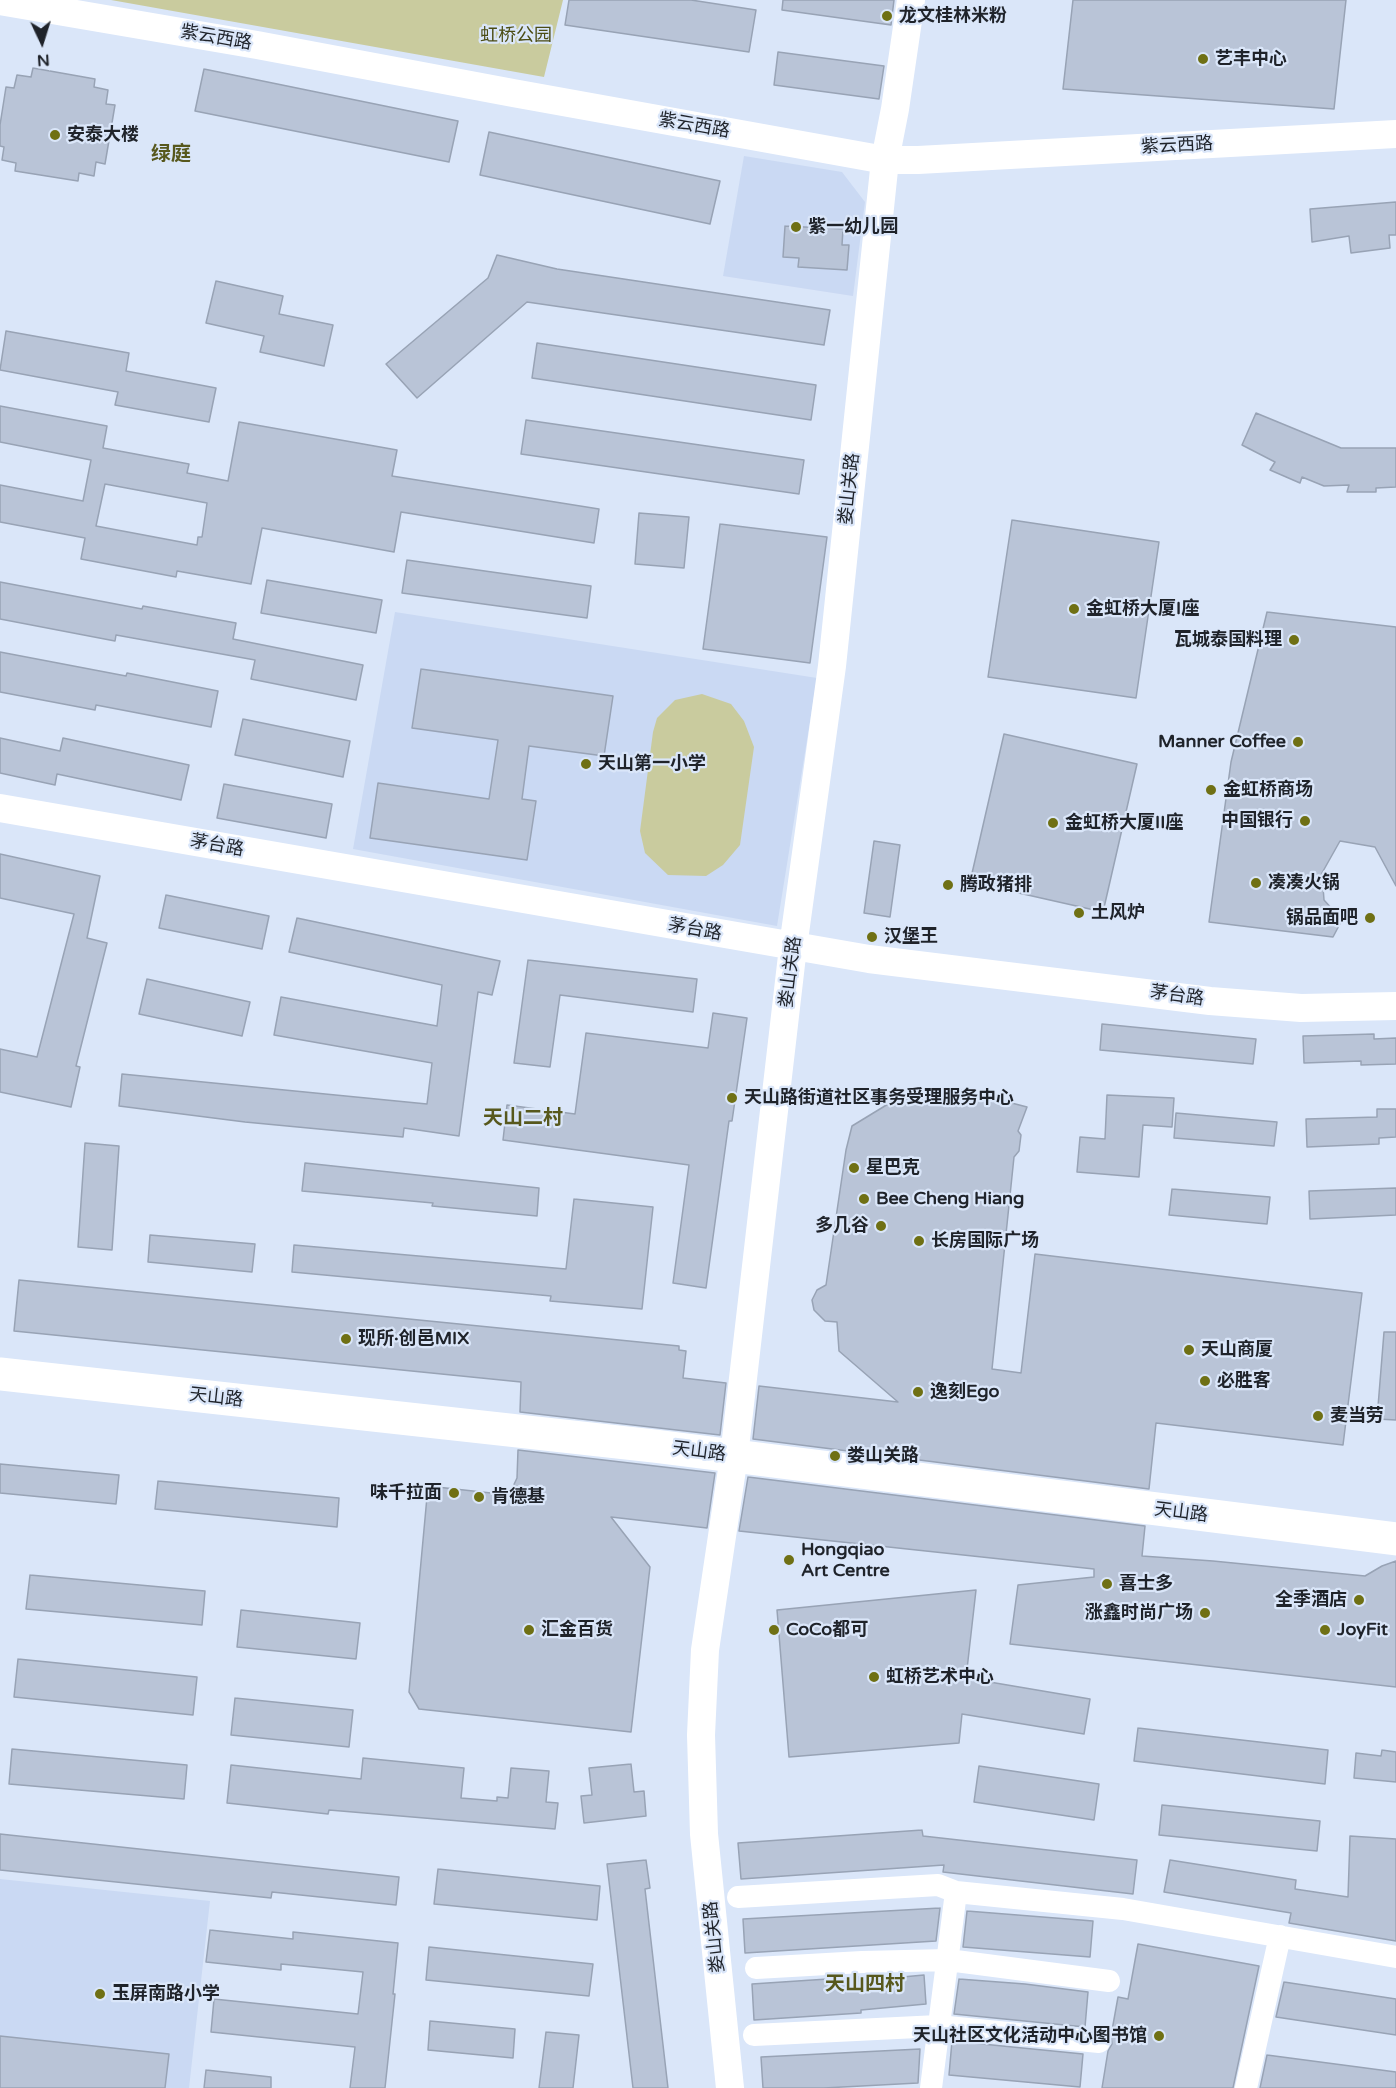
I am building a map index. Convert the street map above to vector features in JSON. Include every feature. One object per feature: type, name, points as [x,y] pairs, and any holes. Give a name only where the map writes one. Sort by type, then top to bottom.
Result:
[{"type":"main road","name":"天山路","points":[[0,1374],[734,1456],[1396,1539]]},
{"type":"street","name":"娄山关路","points":[[730,2088],[704,1834],[701,1736],[705,1650],[734,1456],[793,947],[832,666],[885,160],[911,0]]},
{"type":"street","name":"紫云西路","points":[[0,1],[256,45],[885,160],[1396,134]]},
{"type":"street","name":"茅台路","points":[[0,808],[869,959],[1210,1001],[1301,1008],[1396,1006]]},
{"type":"street","points":[[738,1898],[938,1885],[956,1892],[1123,1909],[1396,1957]]},
{"type":"street","points":[[931,2088],[956,1892]]},
{"type":"street","points":[[1246,2088],[1280,1936]]},
{"type":"street","points":[[756,1968],[948,1960],[1109,1980]]},
{"type":"street","points":[[754,2035],[938,2026],[1099,2042]]},
{"type":"shaded area","name":"紫一幼儿园","points":[[744,156],[842,172],[865,202],[853,296],[723,276]]},
{"type":"shaded area","name":"天山第一小学","points":[[395,612],[817,678],[777,926],[353,849]]},
{"type":"shaded area","name":"玉屏南路小学","points":[[0,1879],[210,1901],[189,2088],[0,2088]]},
{"type":"green space","name":"虹桥公园","points":[[111,0],[563,0],[544,77]]},
{"type":"green space","points":[[702,694],[731,704],[744,721],[754,747],[740,845],[723,865],[706,876],[668,875],[645,853],[640,831],[653,732],[657,718],[675,700]]},
{"type":"building","points":[[569,0],[691,0],[756,10],[749,52],[565,25]]},
{"type":"building","points":[[783,0],[894,0],[891,25],[782,10]]},
{"type":"building","name":"艺丰中心","points":[[1073,0],[1346,0],[1334,109],[1063,89]]},
{"type":"building","points":[[778,52],[884,66],[879,99],[774,85]]},
{"type":"building","name":"安泰大楼","points":[[33,68],[95,79],[94,87],[108,90],[106,104],[115,105],[105,164],[96,162],[94,176],[79,173],[78,181],[15,171],[16,163],[2,160],[4,147],[0,146],[0,125],[6,87],[14,88],[17,75],[31,77]]},
{"type":"building","points":[[204,69],[458,121],[449,162],[195,111]]},
{"type":"building","points":[[489,132],[720,181],[710,224],[480,175]]},
{"type":"building","points":[[1396,202],[1396,235],[1389,235],[1390,248],[1351,253],[1349,236],[1312,242],[1310,209]]},
{"type":"building","points":[[785,226],[843,229],[842,245],[849,245],[847,270],[798,267],[799,258],[783,257]]},
{"type":"building","points":[[497,255],[557,269],[830,310],[824,345],[527,302],[417,398],[386,364],[488,278]]},
{"type":"building","points":[[216,281],[283,296],[279,314],[333,325],[324,366],[260,352],[264,336],[206,323]]},
{"type":"building","points":[[6,331],[129,353],[126,371],[216,388],[209,422],[115,405],[118,392],[0,370]]},
{"type":"building","points":[[537,343],[816,385],[811,420],[532,378]]},
{"type":"building","points":[[0,406],[107,426],[103,448],[189,464],[187,473],[228,481],[239,422],[397,450],[392,476],[599,509],[594,543],[401,512],[394,552],[262,528],[251,584],[177,571],[176,577],[81,559],[85,538],[0,522],[0,485],[83,501],[91,460],[0,442]],"holes":[[[105,484],[207,503],[202,537],[198,537],[197,545],[96,526]]]},
{"type":"building","points":[[1256,413],[1341,448],[1396,448],[1396,487],[1376,488],[1376,492],[1347,492],[1349,485],[1324,486],[1302,477],[1300,483],[1270,470],[1275,462],[1242,445]]},
{"type":"building","points":[[526,420],[804,460],[799,494],[521,454]]},
{"type":"building","points":[[639,513],[689,517],[684,568],[635,564]]},
{"type":"building","name":"金虹桥大厦I座","points":[[1012,520],[1159,542],[1136,698],[988,677]]},
{"type":"building","points":[[720,524],[827,537],[810,663],[703,649]]},
{"type":"building","points":[[407,560],[591,586],[587,618],[402,593]]},
{"type":"building","points":[[267,580],[382,600],[376,633],[261,613]]},
{"type":"building","points":[[0,582],[142,609],[143,606],[236,623],[233,639],[363,665],[356,700],[251,679],[255,660],[116,635],[115,641],[0,619]]},
{"type":"building","points":[[1267,612],[1396,627],[1396,886],[1375,847],[1340,841],[1322,873],[1324,900],[1342,920],[1333,937],[1209,922],[1231,762]]},
{"type":"building","points":[[0,652],[218,691],[211,727],[96,705],[95,710],[0,692]]},
{"type":"building","points":[[421,669],[613,696],[604,756],[529,746],[522,799],[536,801],[527,860],[370,838],[378,783],[489,799],[498,740],[412,728]]},
{"type":"building","points":[[243,719],[350,741],[343,777],[235,755]]},
{"type":"building","name":"金虹桥大厦II座","points":[[1004,734],[1137,764],[1103,912],[970,882]]},
{"type":"building","points":[[0,738],[60,751],[63,738],[189,765],[181,800],[57,774],[55,785],[0,773]]},
{"type":"building","points":[[224,784],[332,804],[326,838],[217,818]]},
{"type":"building","points":[[874,841],[900,845],[890,917],[864,913]]},
{"type":"building","points":[[0,854],[100,876],[87,938],[107,943],[76,1066],[80,1067],[71,1107],[0,1092],[0,1049],[37,1057],[74,914],[0,898]]},
{"type":"building","points":[[166,895],[269,916],[262,949],[159,928]]},
{"type":"building","points":[[297,918],[500,961],[492,995],[478,992],[459,1136],[404,1128],[403,1137],[245,1122],[119,1106],[122,1074],[427,1104],[432,1063],[274,1035],[281,997],[437,1026],[442,985],[289,952]]},
{"type":"building","points":[[528,960],[697,979],[693,1012],[560,995],[550,1067],[514,1063]]},
{"type":"building","points":[[147,979],[250,1002],[242,1036],[139,1014]]},
{"type":"building","points":[[713,1013],[747,1018],[732,1121],[729,1121],[706,1288],[673,1283],[689,1165],[503,1140],[507,1105],[575,1114],[586,1033],[708,1048]]},
{"type":"building","points":[[1102,1024],[1256,1039],[1253,1064],[1100,1050]]},
{"type":"building","points":[[1374,1034],[1374,1039],[1396,1038],[1396,1064],[1361,1065],[1361,1061],[1304,1063],[1303,1036]]},
{"type":"building","points":[[958,1089],[1027,1107],[1018,1131],[1021,1135],[1019,1151],[1014,1157],[992,1369],[1021,1373],[1035,1254],[1362,1293],[1343,1445],[1156,1423],[1149,1489],[753,1439],[759,1386],[898,1402],[839,1351],[837,1322],[825,1321],[814,1310],[812,1300],[817,1290],[826,1285],[846,1150],[852,1126],[893,1101]]},
{"type":"building","points":[[1107,1095],[1174,1098],[1172,1127],[1143,1125],[1139,1177],[1077,1172],[1080,1137],[1105,1139]]},
{"type":"building","points":[[1377,1109],[1396,1109],[1396,1137],[1379,1138],[1379,1144],[1307,1147],[1306,1119],[1377,1117]]},
{"type":"building","points":[[1176,1113],[1277,1122],[1274,1146],[1174,1138]]},
{"type":"building","points":[[85,1143],[119,1146],[112,1250],[78,1247]]},
{"type":"building","points":[[305,1163],[539,1188],[537,1216],[432,1206],[433,1203],[302,1191]]},
{"type":"building","points":[[1396,1188],[1396,1215],[1310,1219],[1309,1191]]},
{"type":"building","points":[[1172,1189],[1270,1197],[1267,1224],[1169,1215]]},
{"type":"building","points":[[574,1199],[653,1207],[642,1309],[550,1301],[551,1296],[292,1272],[294,1245],[566,1269]]},
{"type":"building","points":[[150,1235],[255,1244],[252,1272],[148,1262]]},
{"type":"building","name":"现所·创邑MIX","points":[[19,1280],[679,1346],[679,1350],[686,1351],[683,1378],[726,1383],[720,1435],[520,1412],[521,1382],[14,1331]]},
{"type":"building","points":[[1384,1332],[1396,1332],[1396,1420],[1377,1419]]},
{"type":"building","name":"汇金百货","points":[[518,1450],[715,1473],[707,1528],[611,1517],[650,1567],[631,1732],[419,1709],[409,1692],[428,1486],[509,1495],[517,1478]]},
{"type":"building","points":[[0,1464],[119,1475],[116,1504],[0,1493]]},
{"type":"building","name":"涨鑫时尚广场","points":[[748,1477],[1145,1526],[1142,1556],[1365,1576],[1396,1561],[1396,1687],[1010,1644],[1018,1585],[1094,1577],[1094,1569],[739,1531]]},
{"type":"building","points":[[158,1481],[339,1498],[337,1527],[155,1509]]},
{"type":"building","points":[[30,1575],[205,1591],[202,1625],[26,1609]]},
{"type":"building","name":"虹桥艺术中心","points":[[976,1590],[966,1678],[1090,1699],[1084,1734],[962,1714],[959,1743],[789,1757],[777,1610]]},
{"type":"building","points":[[241,1610],[360,1623],[356,1659],[237,1647]]},
{"type":"building","points":[[18,1659],[197,1677],[193,1715],[14,1697]]},
{"type":"building","points":[[235,1698],[353,1710],[349,1747],[231,1735]]},
{"type":"building","points":[[1138,1728],[1328,1750],[1325,1784],[1134,1761]]},
{"type":"building","points":[[12,1749],[187,1765],[184,1799],[9,1784]]},
{"type":"building","points":[[1382,1750],[1396,1752],[1396,1782],[1354,1778],[1356,1753],[1381,1756]]},
{"type":"building","points":[[363,1758],[464,1768],[461,1798],[497,1801],[497,1797],[508,1798],[511,1768],[549,1771],[546,1802],[558,1803],[555,1829],[329,1810],[328,1814],[227,1803],[231,1765],[361,1779]]},
{"type":"building","points":[[631,1764],[634,1792],[644,1791],[646,1816],[584,1823],[581,1796],[592,1795],[589,1768]]},
{"type":"building","points":[[979,1766],[1099,1784],[1094,1820],[974,1802]]},
{"type":"building","points":[[1162,1805],[1320,1821],[1317,1851],[1159,1835]]},
{"type":"building","points":[[922,1830],[923,1836],[1137,1860],[1133,1894],[943,1872],[944,1865],[741,1879],[738,1843]]},
{"type":"building","points":[[0,1834],[399,1877],[396,1905],[272,1892],[271,1898],[0,1870]]},
{"type":"building","points":[[1350,1836],[1396,1839],[1396,1941],[1289,1923],[1291,1913],[1164,1892],[1170,1860],[1296,1880],[1295,1889],[1348,1897]]},
{"type":"building","points":[[646,1860],[650,1888],[645,1889],[668,2088],[633,2088],[607,1864]]},
{"type":"building","points":[[438,1869],[600,1886],[597,1920],[434,1904]]},
{"type":"building","points":[[940,1908],[936,1941],[745,1953],[743,1919]]},
{"type":"building","points":[[967,1911],[1093,1921],[1090,1957],[963,1947]]},
{"type":"building","points":[[210,1930],[293,1939],[293,1932],[398,1943],[385,2088],[350,2088],[355,2047],[211,2032],[214,1999],[358,2014],[363,1972],[281,1964],[281,1970],[206,1962]]},
{"type":"building","points":[[1138,1944],[1259,1966],[1233,2088],[1102,2088],[1108,2051],[1112,2044],[1111,2036],[1118,1997],[1128,1999]]},
{"type":"building","points":[[429,1947],[593,1964],[589,1996],[426,1980]]},
{"type":"building","points":[[924,1975],[926,2004],[861,2010],[861,2013],[754,2020],[752,1984],[858,1977],[859,1981]]},
{"type":"building","points":[[959,1979],[1088,1992],[1085,2027],[954,2014]]},
{"type":"building","points":[[1284,1982],[1396,1999],[1396,2035],[1276,2017]]},
{"type":"building","points":[[430,2021],[515,2029],[513,2058],[428,2050]]},
{"type":"building","points":[[546,2032],[579,2035],[573,2088],[539,2088]]},
{"type":"building","points":[[0,2036],[169,2054],[165,2088],[0,2088]]},
{"type":"building","points":[[952,2041],[1083,2054],[1080,2087],[949,2075]]},
{"type":"building","points":[[920,2049],[918,2083],[824,2088],[763,2088],[761,2057]]},
{"type":"building","points":[[1267,2055],[1396,2072],[1396,2088],[1260,2088]]},
{"type":"building","points":[[206,2070],[271,2077],[271,2088],[204,2088]]},
{"type":"place","name":"龙文桂林米粉","points":[[887,16]]},
{"type":"place","name":"艺丰中心","points":[[1203,59]]},
{"type":"place","name":"安泰大楼","points":[[55,135]]},
{"type":"place","name":"紫一幼儿园","points":[[796,227]]},
{"type":"place","name":"金虹桥大厦I座","points":[[1074,609]]},
{"type":"place","name":"瓦城泰国料理","points":[[1294,640]]},
{"type":"place","name":"Manner Coffee","points":[[1298,742]]},
{"type":"place","name":"天山第一小学","points":[[586,764]]},
{"type":"place","name":"金虹桥商场","points":[[1211,790]]},
{"type":"place","name":"中国银行","points":[[1305,821]]},
{"type":"place","name":"金虹桥大厦II座","points":[[1053,823]]},
{"type":"place","name":"凑凑火锅","points":[[1256,883]]},
{"type":"place","name":"腾政猪排","points":[[948,885]]},
{"type":"place","name":"土风炉","points":[[1079,913]]},
{"type":"place","name":"锅品面吧","points":[[1370,918]]},
{"type":"place","name":"汉堡王","points":[[872,937]]},
{"type":"place","name":"天山路街道社区事务受理服务中心","points":[[732,1098]]},
{"type":"place","name":"星巴克","points":[[854,1168]]},
{"type":"place","name":"Bee Cheng Hiang","points":[[864,1199]]},
{"type":"place","name":"多几谷","points":[[881,1226]]},
{"type":"place","name":"长房国际广场","points":[[919,1241]]},
{"type":"place","name":"现所·创邑MIX","points":[[346,1339]]},
{"type":"place","name":"天山商厦","points":[[1189,1350]]},
{"type":"place","name":"必胜客","points":[[1205,1381]]},
{"type":"place","name":"逸刻Ego","points":[[918,1392]]},
{"type":"place","name":"麦当劳","points":[[1318,1416]]},
{"type":"place","name":"娄山关路","points":[[835,1456]]},
{"type":"place","name":"味千拉面","points":[[454,1493]]},
{"type":"place","name":"肯德基","points":[[479,1497]]},
{"type":"place","name":"Hongqiao Art Centre","points":[[789,1560]]},
{"type":"place","name":"喜士多","points":[[1107,1584]]},
{"type":"place","name":"全季酒店","points":[[1359,1600]]},
{"type":"place","name":"涨鑫时尚广场","points":[[1205,1613]]},
{"type":"place","name":"汇金百货","points":[[529,1630]]},
{"type":"place","name":"CoCo都可","points":[[774,1630]]},
{"type":"place","name":"JoyFit","points":[[1325,1630]]},
{"type":"place","name":"虹桥艺术中心","points":[[874,1677]]},
{"type":"place","name":"玉屏南路小学","points":[[100,1994]]},
{"type":"place","name":"天山社区文化活动中心图书馆","points":[[1159,2036]]},
{"type":"district","name":"绿庭","points":[[171,155]]},
{"type":"district","name":"天山二村","points":[[523,1119]]},
{"type":"district","name":"天山四村","points":[[865,1985]]}]
